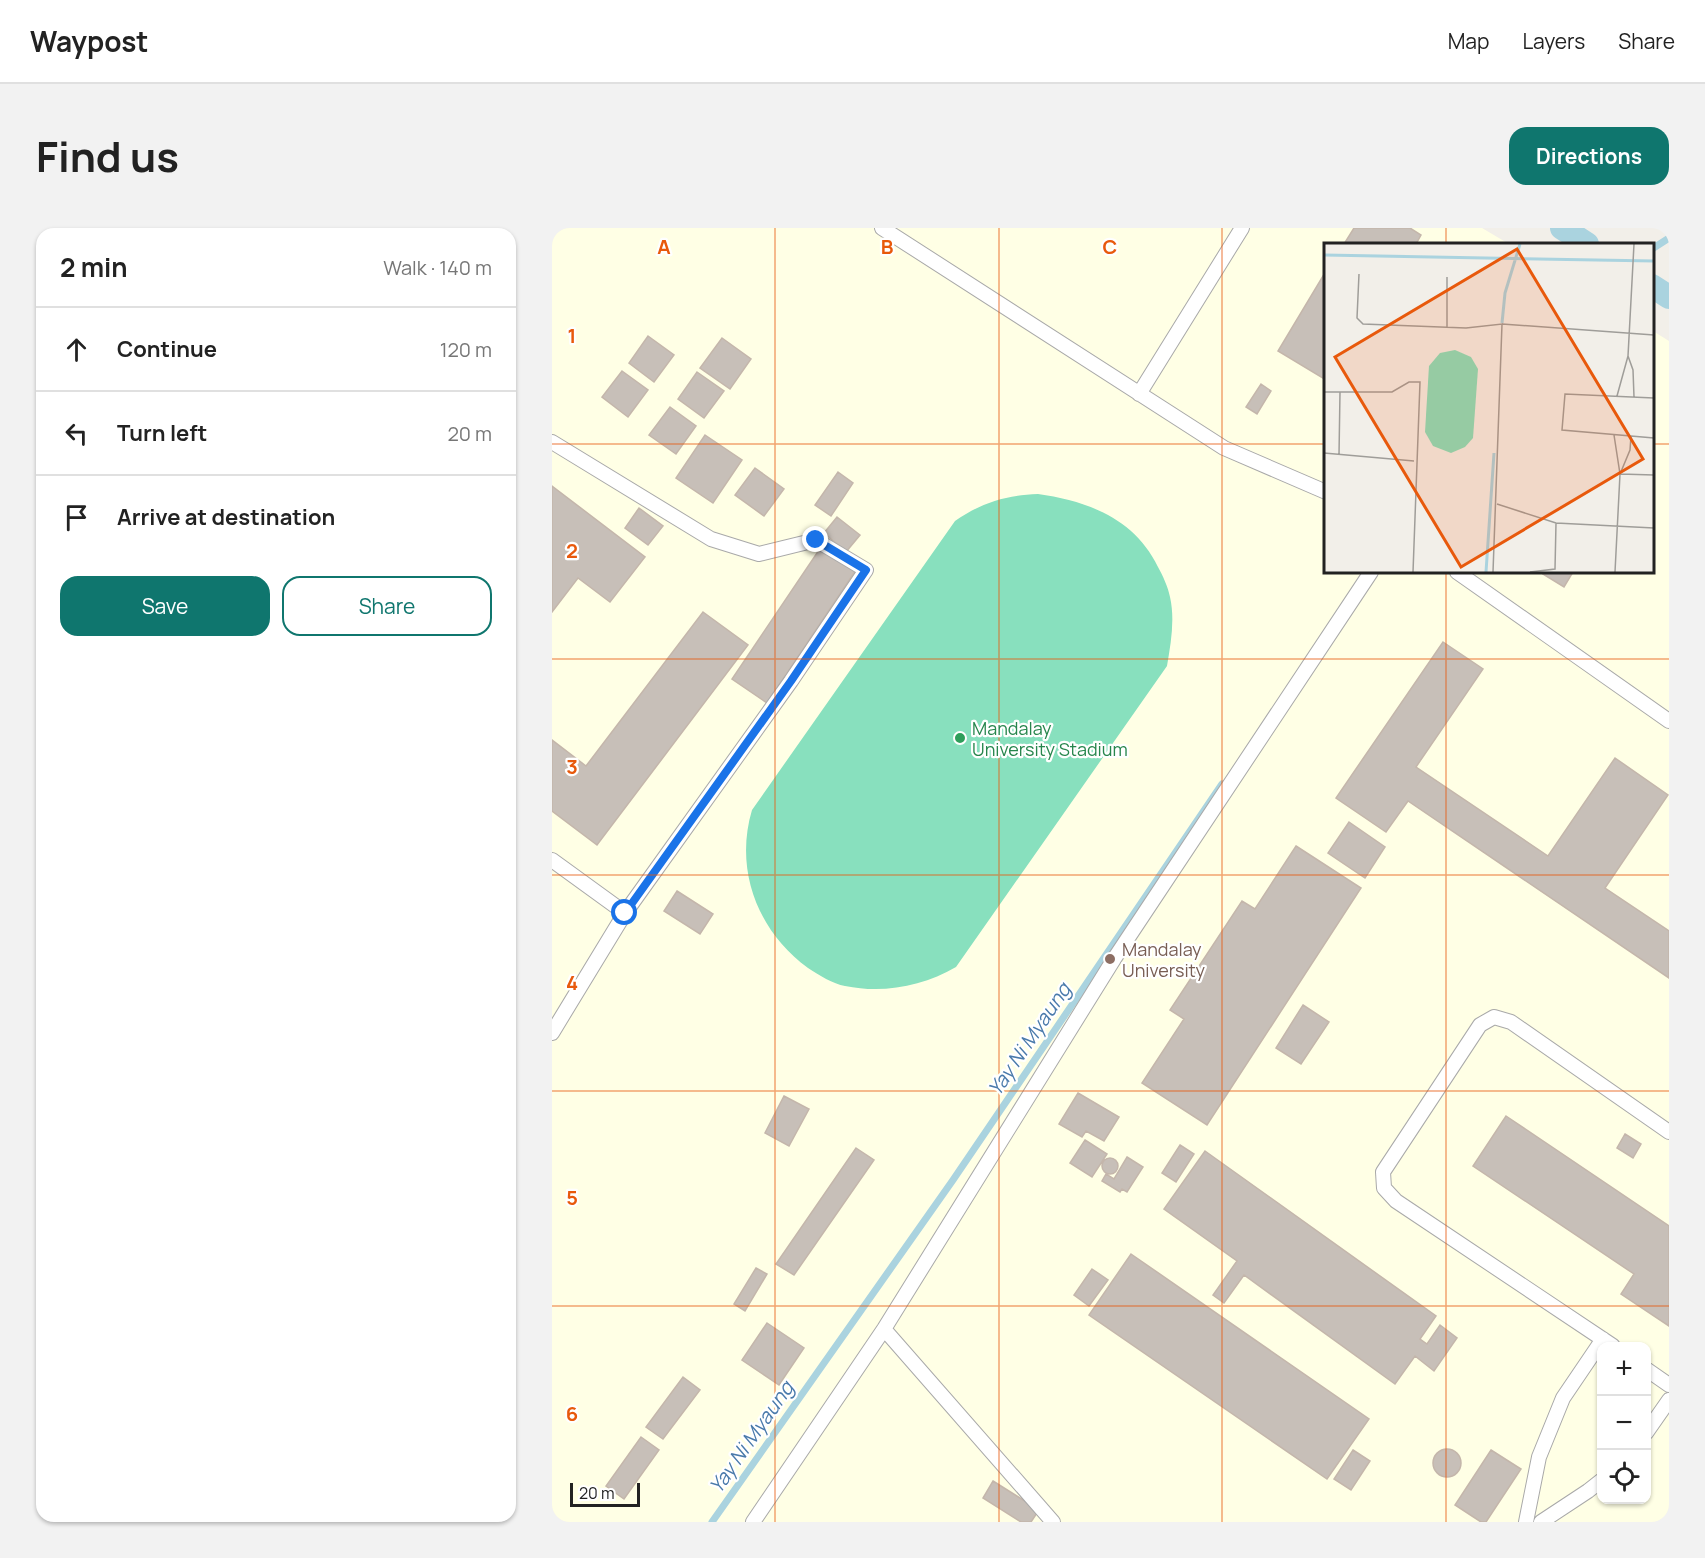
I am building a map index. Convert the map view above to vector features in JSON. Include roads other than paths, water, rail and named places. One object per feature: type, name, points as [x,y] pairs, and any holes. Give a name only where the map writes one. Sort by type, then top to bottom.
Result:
[{"type":"lane","points":[[882,228],[1224,448],[1324,491]]},
{"type":"lane","points":[[1139,394],[1242,228]]},
{"type":"lane","points":[[552,442],[711,539],[759,554],[816,540],[866,570],[791,681],[625,913],[552,1033]]},
{"type":"lane","points":[[753,1522],[884,1329],[1114,959],[1370,573]]},
{"type":"lane","points":[[1458,573],[1669,721]]},
{"type":"lane","points":[[552,860],[625,913]]},
{"type":"lane","points":[[1607,1342],[1396,1201],[1384,1188],[1383,1172],[1480,1025],[1494,1017],[1511,1022],[1669,1132]]},
{"type":"lane","points":[[884,1329],[1053,1522]]},
{"type":"lane","points":[[1526,1522],[1539,1457],[1563,1398],[1597,1356]]},
{"type":"lane","points":[[1651,1372],[1669,1385]]},
{"type":"lane","points":[[1651,1427],[1669,1400]]},
{"type":"lane","points":[[1541,1522],[1597,1484]]},
{"type":"waterway","points":[[1562,228],[1585,243]]},
{"type":"waterway","name":"Yay Ni Myaung","points":[[1654,248],[1669,238]]},
{"type":"waterway","points":[[1654,287],[1669,297]]},
{"type":"waterway","name":"Yay Ni Myaung","points":[[712,1522],[953,1180],[1222,784]]},
{"type":"place","name":"Mandalay University Stadium","points":[[960,738]]},
{"type":"place","name":"Mandalay University","points":[[1110,959]]}]
